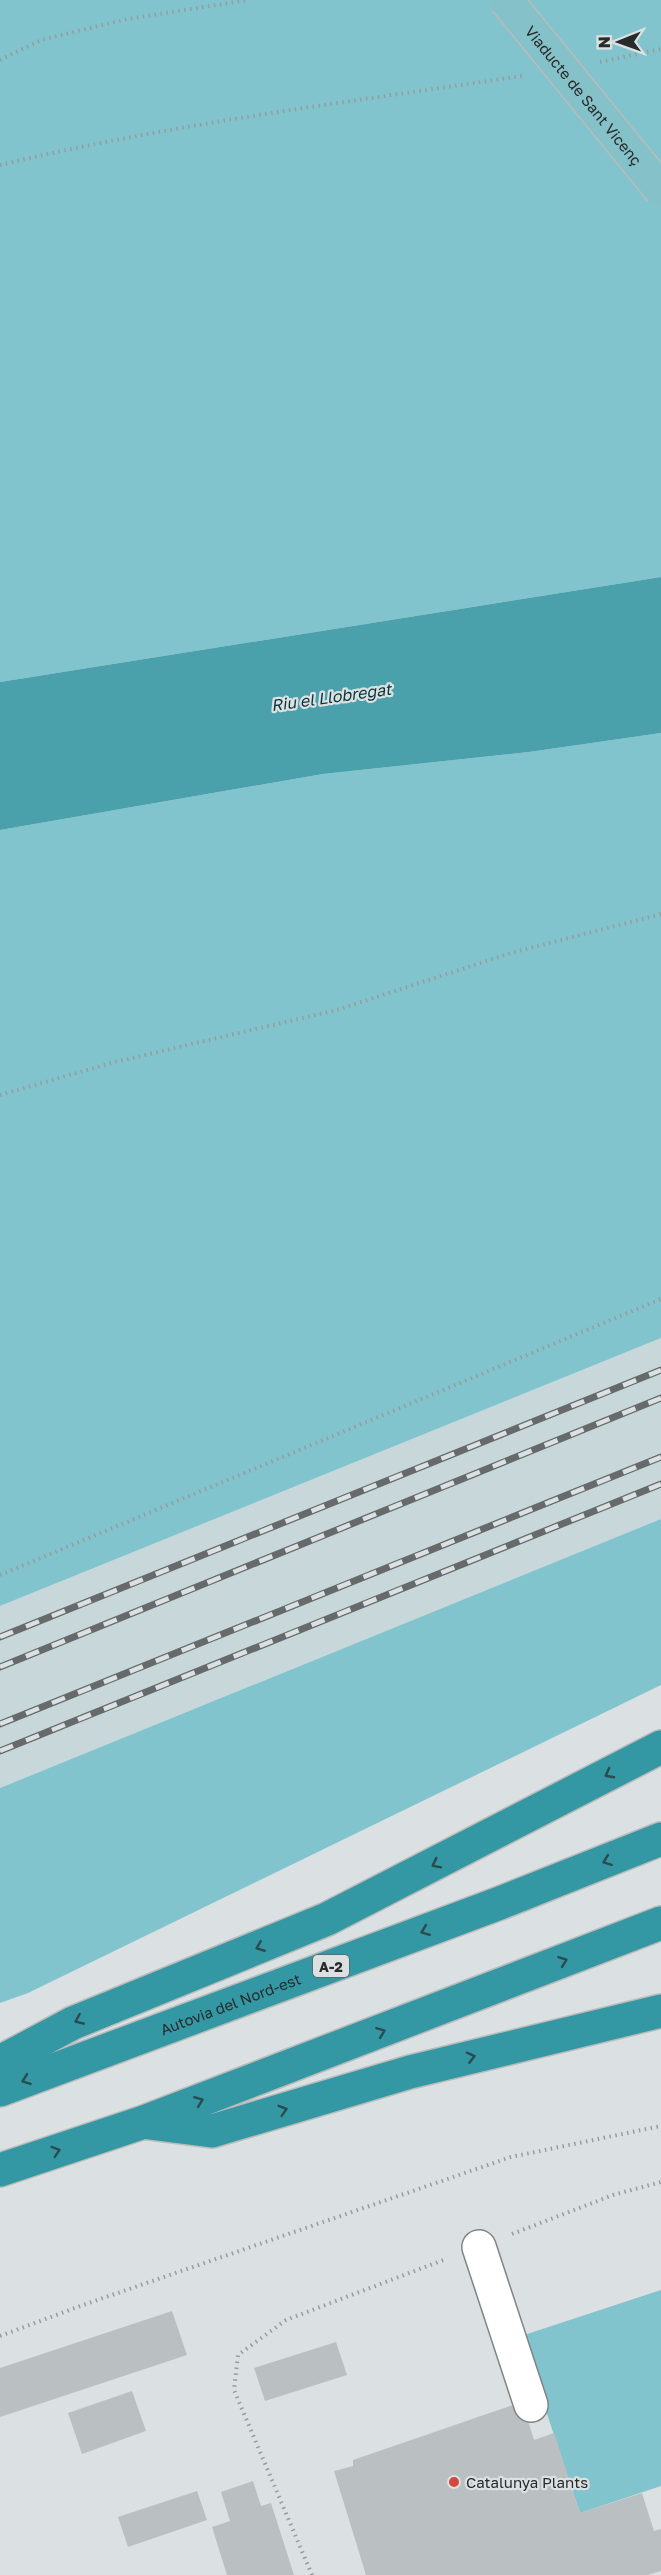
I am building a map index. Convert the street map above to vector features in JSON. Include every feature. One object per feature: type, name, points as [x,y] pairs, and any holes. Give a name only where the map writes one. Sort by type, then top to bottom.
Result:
[{"type":"highway","points":[[0,2062],[73,2023],[327,1919],[661,1747]]},
{"type":"highway","name":"Autovia del Nord-est","points":[[0,2090],[406,1938],[661,1839]]},
{"type":"highway","points":[[0,2170],[144,2122],[661,1923]]},
{"type":"highway","points":[[144,2122],[212,2131],[410,2072],[661,2011]]},
{"type":"main road","name":"Viaducte de Sant Vicenç","points":[[506,0],[661,190]]},
{"type":"lane","points":[[479,2247],[531,2405]]},
{"type":"path","points":[[0,60],[41,40],[127,19],[248,0]]},
{"type":"path","points":[[602,62],[661,49]]},
{"type":"path","points":[[0,165],[48,153],[284,111],[525,76]]},
{"type":"path","points":[[0,1095],[115,1062],[337,1010],[511,953],[661,914]]},
{"type":"path","points":[[0,1575],[661,1299]]},
{"type":"path","points":[[0,2336],[83,2305],[512,2157],[661,2126]]},
{"type":"path","points":[[312,2575],[234,2390],[238,2355],[286,2320],[613,2195],[661,2182]]},
{"type":"shaded area","points":[[0,0],[661,0],[661,577],[0,682]]},
{"type":"shaded area","points":[[661,733],[661,1338],[0,1606],[0,830],[323,774],[529,752]]},
{"type":"shaded area","points":[[661,1338],[661,1519],[0,1788],[0,1606]]},
{"type":"shaded area","points":[[661,1519],[661,1685],[28,1993],[0,2003],[0,1788]]},
{"type":"shaded area","points":[[661,2290],[661,2486],[580,2513],[521,2336]]},
{"type":"water","name":"Riu el Llobregat","points":[[661,577],[661,733],[529,752],[323,774],[0,830],[0,682]]},
{"type":"building","points":[[172,2311],[187,2355],[0,2417],[0,2368]]},
{"type":"building","points":[[336,2342],[347,2375],[265,2401],[254,2368]]},
{"type":"building","points":[[132,2391],[146,2431],[82,2454],[68,2413]]},
{"type":"building","name":"Catalunya Plants","points":[[522,2402],[534,2440],[554,2433],[580,2513],[642,2493],[654,2531],[661,2529],[661,2571],[648,2575],[366,2575],[334,2471],[353,2466],[353,2460]]},
{"type":"building","points":[[253,2481],[261,2506],[271,2503],[294,2575],[227,2575],[212,2527],[230,2521],[221,2492]]},
{"type":"building","points":[[197,2491],[207,2520],[128,2547],[118,2517]]},
{"type":"railway","points":[[0,1637],[661,1370]]},
{"type":"railway","points":[[0,1667],[661,1398]]},
{"type":"railway","points":[[0,1724],[661,1457]]},
{"type":"railway","points":[[0,1751],[661,1484]]},
{"type":"place","name":"Catalunya Plants","points":[[454,2482]]}]
